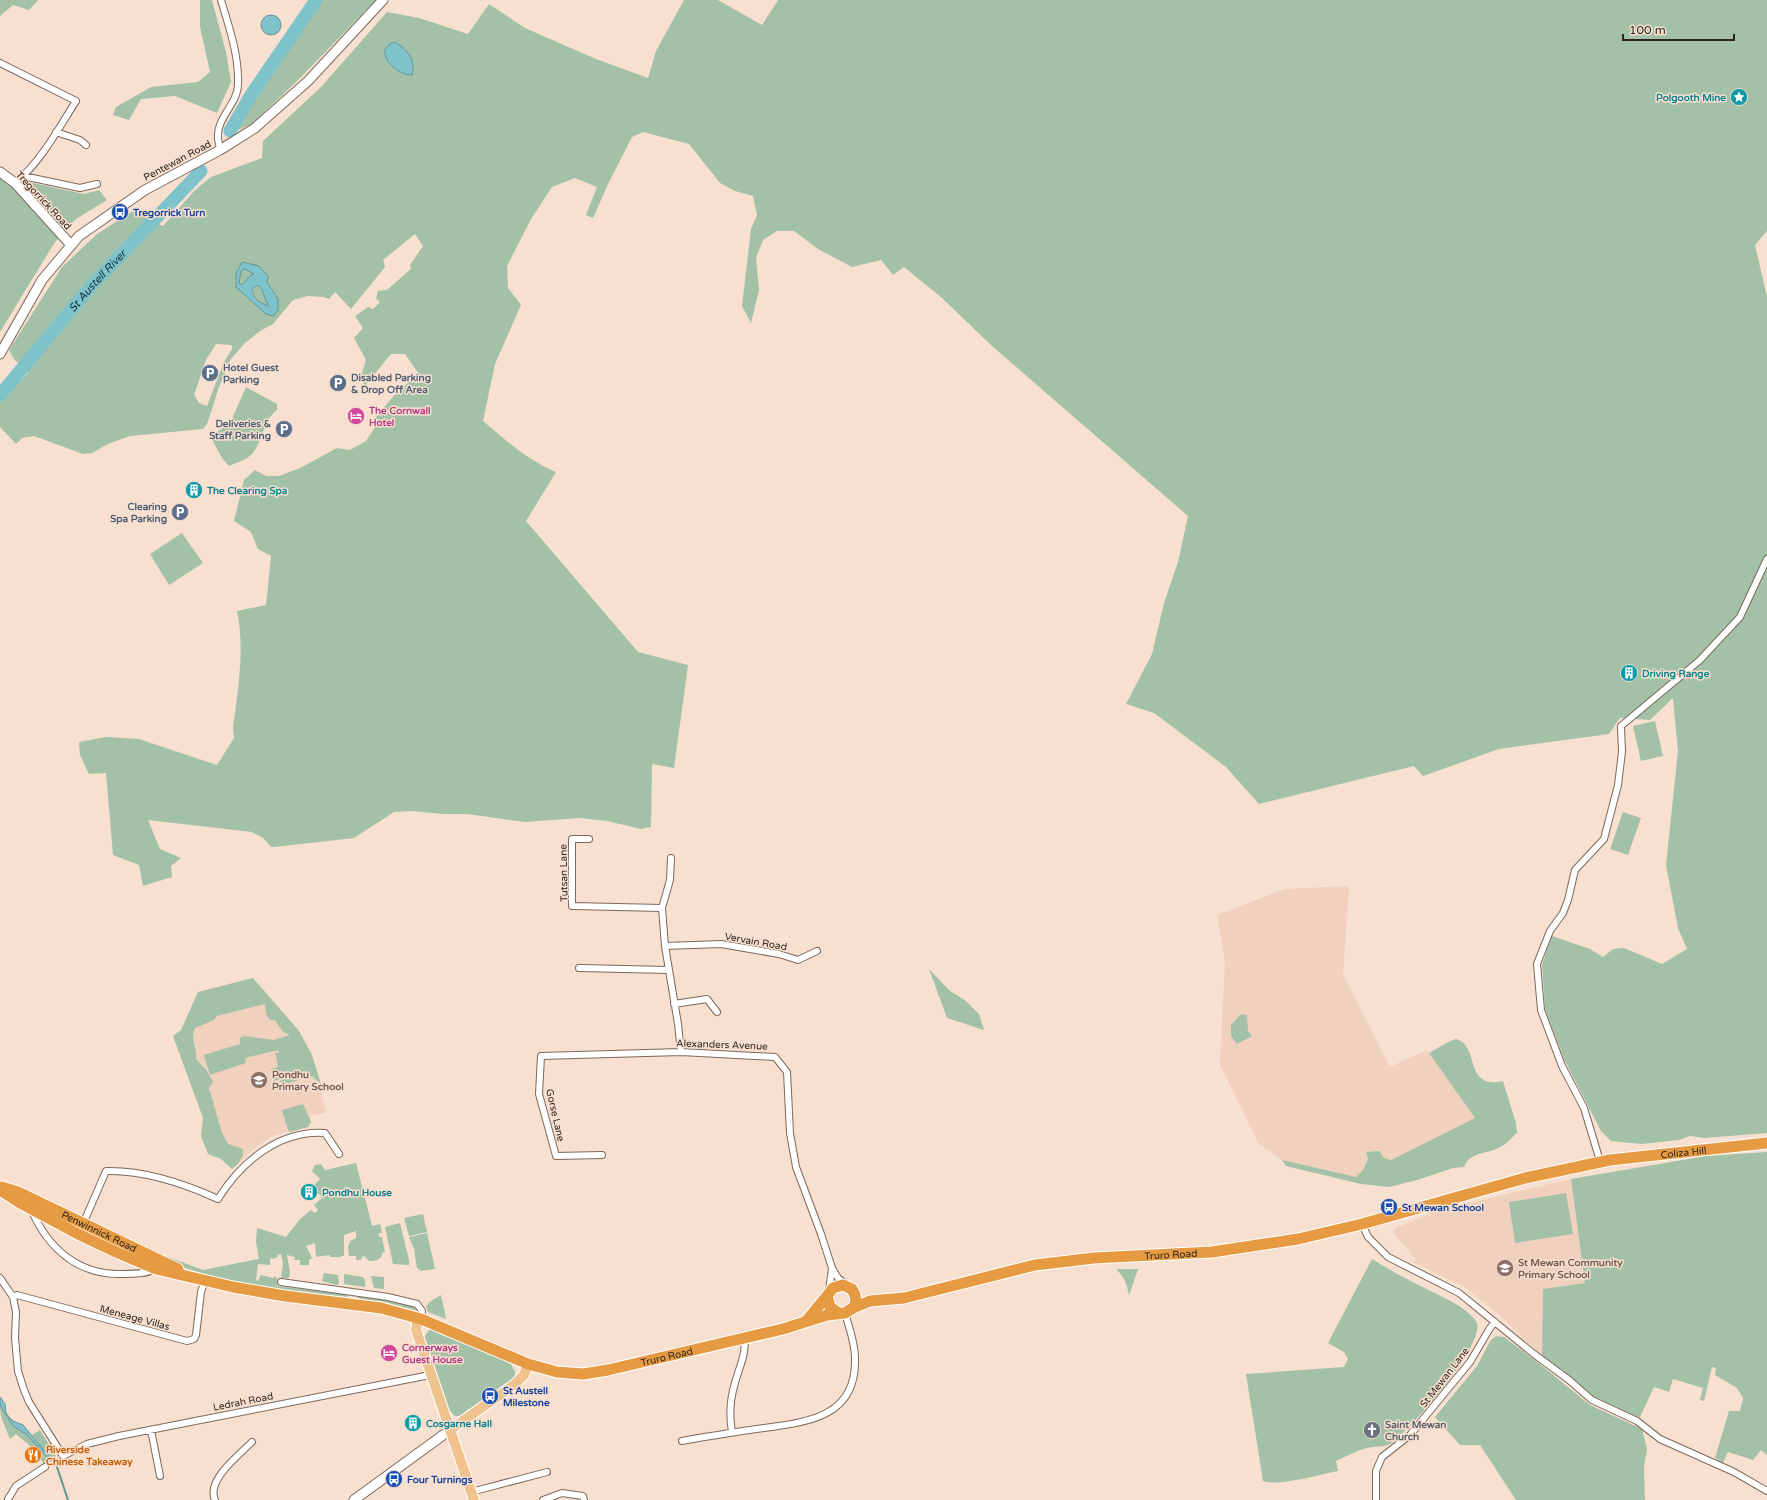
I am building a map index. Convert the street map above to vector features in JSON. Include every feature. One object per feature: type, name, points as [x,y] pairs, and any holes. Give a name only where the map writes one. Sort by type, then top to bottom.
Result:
[{"type":"highway","name":"Coliza Hill","points":[[1454,1199],[1526,1178],[1600,1162],[1686,1151],[1767,1143]]},
{"type":"highway","name":"Penwinnick Road","points":[[0,1186],[18,1192],[116,1252],[156,1269],[233,1287],[285,1296],[381,1308],[419,1319],[502,1354]]},
{"type":"highway","name":"Penwinnick Road","points":[[0,1190],[31,1209],[202,1279]]},
{"type":"highway","name":"Truro Road","points":[[502,1354],[528,1364],[557,1372],[583,1374],[628,1366],[804,1323],[827,1315],[846,1311],[870,1301],[904,1298],[1035,1265],[1094,1258],[1162,1256],[1256,1247],[1362,1224],[1454,1199]]},
{"type":"highway","points":[[804,1323],[813,1315],[828,1294],[838,1285],[850,1288],[856,1298],[846,1311],[830,1307],[828,1294]]},
{"type":"highway","name":"Truro Road","points":[[850,1288],[886,1299]]},
{"type":"main road","name":"Pentewan Road","points":[[0,354],[42,280],[71,245],[86,232],[145,190],[220,150],[255,128],[308,81],[383,0]]},
{"type":"main road","name":"Tregorrick Road","points":[[0,172],[15,182],[71,245]]},
{"type":"main road","points":[[419,1319],[416,1330],[472,1496]]},
{"type":"main road","points":[[354,1500],[515,1384],[524,1375],[528,1364]]},
{"type":"street","points":[[220,150],[217,136],[226,114],[234,101],[238,85],[234,45],[221,0]]},
{"type":"street","points":[[0,63],[76,100],[56,132],[24,176],[15,182]]},
{"type":"street","points":[[56,132],[80,140],[86,145]]},
{"type":"street","points":[[24,176],[80,188],[97,184]]},
{"type":"street","points":[[1600,1162],[1584,1108],[1562,1066],[1541,1010],[1537,964],[1550,931],[1563,914],[1575,870],[1604,839],[1618,785],[1622,752],[1621,726],[1700,660],[1740,617],[1767,559]]},
{"type":"street","name":"Tutsan Lane","points":[[588,839],[572,839],[572,906],[662,908]]},
{"type":"street","points":[[671,858],[670,880],[662,908],[665,946],[678,1024],[681,1052]]},
{"type":"street","name":"Vervain Road","points":[[665,946],[721,944],[779,954],[798,960],[817,951]]},
{"type":"street","points":[[579,968],[669,970]]},
{"type":"street","points":[[674,1004],[707,999],[717,1012]]},
{"type":"street","name":"Alexanders Avenue","points":[[541,1056],[681,1052],[775,1056],[787,1072],[790,1133],[796,1167],[832,1268],[838,1278],[850,1288]]},
{"type":"street","name":"Gorse Lane","points":[[541,1056],[539,1094],[556,1156],[602,1155]]},
{"type":"street","points":[[80,1229],[106,1171],[134,1172],[156,1176],[185,1185],[218,1199],[232,1178],[251,1159],[273,1144],[302,1133],[325,1132],[339,1154]]},
{"type":"street","points":[[31,1209],[40,1228],[50,1242],[68,1259],[82,1267],[100,1272],[118,1274],[134,1274],[156,1269]]},
{"type":"street","points":[[1362,1224],[1368,1237],[1388,1258],[1460,1293],[1592,1400],[1637,1421],[1660,1439],[1734,1472],[1767,1491]]},
{"type":"street","name":"Alexanders Avenue","points":[[828,1294],[832,1268]]},
{"type":"street","points":[[0,1278],[12,1296]]},
{"type":"street","name":"Meneage Villas","points":[[12,1296],[17,1295],[188,1341],[194,1339],[196,1335],[202,1279]]},
{"type":"street","points":[[281,1282],[388,1297],[417,1304],[422,1311],[419,1319]]},
{"type":"street","points":[[350,1304],[352,1292]]},
{"type":"street","name":"Ledrah Road","points":[[12,1296],[16,1312],[15,1338],[18,1371],[24,1390],[29,1402],[63,1456],[87,1444],[430,1375]]},
{"type":"street","points":[[682,1441],[732,1432],[788,1425],[827,1414],[843,1401],[849,1392],[854,1378],[856,1357],[846,1311]]},
{"type":"street","name":"St Mewan Lane","points":[[1376,1500],[1376,1471],[1382,1457],[1410,1435],[1470,1362],[1495,1322]]},
{"type":"street","points":[[732,1432],[730,1408],[734,1384],[744,1354],[744,1337]]},
{"type":"street","points":[[151,1430],[160,1476]]},
{"type":"street","points":[[215,1500],[213,1495],[216,1482],[228,1464],[252,1442]]},
{"type":"street","points":[[0,1498],[9,1499],[16,1486],[45,1467]]},
{"type":"street","points":[[472,1496],[547,1472]]},
{"type":"street","points":[[544,1500],[562,1493],[583,1496],[584,1500]]},
{"type":"shaded area","points":[[1349,886],[1343,974],[1390,1067],[1427,1050],[1475,1118],[1391,1160],[1366,1152],[1368,1159],[1363,1170],[1356,1177],[1282,1160],[1259,1144],[1220,1065],[1225,960],[1217,915],[1285,889]]},
{"type":"shaded area","name":"Pondhu Primary School","points":[[253,978],[299,1031],[312,1055],[326,1113],[310,1116],[311,1122],[308,1127],[272,1136],[250,1152],[238,1164],[219,1135],[181,1030],[198,992]]},
{"type":"shaded area","name":"St Mewan Community Primary School","points":[[1571,1179],[1585,1283],[1543,1289],[1542,1356],[1498,1314],[1463,1286],[1413,1262],[1416,1260],[1393,1232],[1396,1228],[1439,1210]]},
{"type":"green space","points":[[0,0],[38,0],[29,10],[13,5],[0,16]]},
{"type":"green space","points":[[200,0],[212,0],[226,52],[231,82],[217,113],[175,96],[141,99],[129,120],[113,115],[116,107],[151,87],[198,82],[210,72],[200,27]]},
{"type":"green space","points":[[319,0],[376,0],[296,82],[253,123],[232,133],[253,96]]},
{"type":"green space","points":[[684,0],[718,0],[762,25],[778,0],[1767,0],[1767,231],[1755,245],[1767,297],[1767,1133],[1705,1138],[1690,1136],[1679,1140],[1641,1144],[1611,1141],[1601,1131],[1565,1061],[1545,1009],[1542,965],[1552,936],[1590,949],[1603,957],[1613,949],[1624,948],[1662,964],[1687,949],[1678,928],[1666,865],[1678,751],[1673,698],[1650,720],[1620,718],[1609,734],[1499,749],[1423,776],[1414,766],[1259,804],[1226,767],[1154,713],[1126,704],[1152,654],[1164,603],[1178,562],[1188,516],[992,346],[942,298],[904,267],[893,275],[881,260],[852,267],[818,249],[794,231],[777,231],[763,240],[756,258],[759,290],[751,323],[742,306],[751,229],[757,215],[753,196],[735,191],[720,183],[689,144],[643,132],[632,137],[608,184],[593,218],[586,215],[597,187],[575,178],[552,187],[531,219],[507,266],[508,288],[521,305],[495,364],[483,421],[527,456],[556,472],[526,521],[638,652],[688,665],[674,768],[652,764],[651,827],[641,829],[607,821],[580,818],[525,822],[467,814],[444,814],[412,811],[394,812],[354,838],[271,847],[263,838],[252,832],[148,820],[160,849],[181,858],[171,866],[172,877],[143,886],[139,865],[113,855],[106,773],[89,774],[80,755],[79,742],[106,737],[139,739],[217,765],[234,738],[233,728],[241,655],[237,611],[266,605],[271,556],[258,549],[251,532],[234,521],[244,480],[255,470],[266,476],[279,476],[300,468],[337,448],[350,450],[366,441],[374,429],[376,417],[397,392],[419,374],[405,354],[391,354],[364,387],[362,373],[366,360],[354,338],[363,328],[355,316],[368,307],[373,309],[380,302],[376,299],[378,291],[387,290],[411,269],[410,265],[423,246],[415,234],[383,260],[385,267],[351,309],[335,292],[329,299],[324,297],[308,296],[293,300],[273,324],[260,331],[245,343],[231,359],[219,387],[207,424],[203,429],[130,436],[108,444],[92,453],[83,454],[34,436],[22,438],[16,444],[0,427],[0,401],[28,373],[14,359],[9,350],[62,267],[97,234],[133,211],[163,226],[195,190],[211,177],[262,158],[263,141],[321,87],[387,12],[419,18],[468,34],[489,4],[525,28],[596,59],[648,78],[656,51]],"holes":[[[259,266],[268,276],[267,282],[278,299],[266,314],[235,281],[238,268]],[[216,344],[232,345],[232,349],[224,362],[207,406],[199,403],[194,395],[206,360]]]},
{"type":"green space","points":[[0,175],[14,185],[28,182],[84,194],[99,190],[107,200],[76,219],[65,229],[53,245],[0,332]]},
{"type":"green space","points":[[246,269],[255,274],[251,275],[242,285],[239,283],[241,271]]},
{"type":"green space","points":[[258,285],[262,290],[268,307],[255,298],[253,292],[254,288]]},
{"type":"green space","points":[[246,387],[277,404],[277,410],[272,414],[266,424],[258,445],[253,453],[244,460],[229,466],[222,458],[211,438],[232,419]]},
{"type":"green space","points":[[182,533],[203,563],[169,585],[150,554]]},
{"type":"green space","points":[[1655,721],[1663,756],[1641,761],[1633,726]]},
{"type":"green space","points":[[1623,812],[1641,818],[1628,855],[1610,849]]},
{"type":"green space","points":[[929,969],[950,991],[966,1001],[979,1014],[984,1030],[947,1018]]},
{"type":"green space","points":[[253,978],[299,1031],[312,1055],[321,1084],[312,1076],[282,1085],[280,1079],[274,1081],[271,1069],[278,1067],[275,1053],[279,1053],[278,1050],[245,1058],[246,1063],[210,1075],[204,1055],[240,1044],[240,1038],[244,1036],[274,1040],[290,1035],[283,1032],[275,1020],[270,1020],[266,1014],[265,1004],[217,1016],[214,1020],[195,1028],[193,1039],[196,1059],[207,1071],[213,1082],[209,1088],[222,1133],[228,1144],[243,1149],[243,1155],[238,1164],[232,1169],[221,1159],[208,1154],[201,1136],[203,1118],[173,1036],[181,1030],[198,992]]},
{"type":"green space","points":[[1241,1014],[1247,1015],[1248,1031],[1252,1036],[1237,1044],[1231,1036],[1231,1025]]},
{"type":"green space","points":[[1456,1039],[1464,1043],[1477,1074],[1482,1079],[1491,1082],[1503,1081],[1516,1123],[1517,1133],[1506,1143],[1497,1149],[1476,1155],[1467,1162],[1464,1167],[1453,1168],[1417,1180],[1389,1187],[1361,1184],[1286,1166],[1282,1160],[1356,1177],[1363,1170],[1368,1159],[1366,1152],[1379,1151],[1384,1158],[1391,1160],[1475,1118],[1429,1053]]},
{"type":"green space","points":[[303,1104],[311,1122],[308,1127],[290,1132],[282,1110]]},
{"type":"green space","points":[[1767,1152],[1767,1455],[1761,1450],[1753,1460],[1728,1452],[1723,1463],[1715,1458],[1729,1411],[1740,1411],[1743,1398],[1737,1388],[1715,1375],[1716,1368],[1712,1367],[1704,1401],[1700,1400],[1703,1388],[1673,1379],[1669,1392],[1654,1387],[1639,1419],[1592,1398],[1542,1356],[1543,1289],[1585,1283],[1571,1179],[1706,1156]]},
{"type":"green space","points":[[356,1163],[372,1226],[380,1224],[382,1233],[379,1233],[379,1237],[382,1237],[385,1252],[382,1253],[381,1257],[376,1260],[369,1261],[364,1256],[361,1260],[356,1260],[356,1256],[349,1256],[348,1247],[350,1241],[356,1238],[356,1231],[344,1235],[344,1256],[330,1257],[330,1255],[316,1257],[315,1243],[306,1246],[312,1258],[309,1260],[309,1265],[300,1265],[300,1260],[294,1260],[295,1257],[287,1255],[290,1272],[289,1278],[281,1278],[283,1264],[281,1254],[275,1259],[270,1258],[270,1265],[258,1264],[256,1280],[258,1281],[261,1275],[273,1278],[275,1276],[277,1278],[277,1286],[347,1294],[347,1297],[268,1288],[224,1280],[185,1268],[128,1242],[203,1270],[259,1259],[256,1242],[257,1228],[286,1237],[300,1219],[311,1210],[315,1213],[318,1210],[314,1205],[322,1198],[313,1186],[320,1179],[312,1171],[315,1165],[321,1164],[325,1170]]},
{"type":"green space","points":[[1566,1193],[1573,1234],[1515,1243],[1509,1202]]},
{"type":"green space","points":[[423,1214],[427,1232],[409,1236],[404,1218]]},
{"type":"green space","points":[[400,1223],[409,1265],[393,1264],[385,1227]]},
{"type":"green space","points":[[427,1233],[435,1269],[421,1271],[417,1268],[414,1249],[409,1237]]},
{"type":"green space","points":[[1372,1259],[1399,1275],[1454,1303],[1470,1315],[1476,1321],[1477,1332],[1471,1347],[1460,1366],[1445,1386],[1413,1423],[1390,1444],[1354,1452],[1336,1461],[1338,1471],[1289,1481],[1263,1481],[1246,1374],[1344,1367],[1348,1359],[1344,1352],[1328,1343]]},
{"type":"green space","points":[[1116,1269],[1138,1269],[1129,1296],[1125,1281]]},
{"type":"green space","points":[[324,1273],[338,1275],[339,1283],[337,1285],[322,1281]]},
{"type":"green space","points":[[344,1274],[363,1277],[365,1287],[344,1284]]},
{"type":"green space","points":[[371,1276],[384,1277],[384,1289],[374,1288]]},
{"type":"green space","points":[[441,1295],[446,1319],[428,1312],[426,1306]]},
{"type":"green space","points":[[360,1296],[389,1300],[418,1309],[417,1311],[388,1303],[356,1298]]},
{"type":"green space","points":[[429,1330],[435,1330],[510,1363],[515,1371],[515,1377],[463,1416],[455,1416],[449,1410],[422,1343]]},
{"type":"green space","points":[[1496,1336],[1504,1337],[1590,1405],[1642,1429],[1647,1449],[1644,1467],[1645,1500],[1516,1500],[1480,1445],[1460,1445],[1435,1417],[1477,1366],[1491,1340]]},
{"type":"green space","points":[[0,1405],[13,1426],[26,1434],[51,1461],[44,1465],[37,1452],[16,1434],[10,1439],[2,1419]]},
{"type":"green space","points":[[40,1430],[56,1456],[52,1460],[32,1435]]},
{"type":"water","points":[[271,15],[278,18],[281,25],[278,32],[271,35],[264,32],[261,25],[264,18]]},
{"type":"water","points":[[395,42],[404,48],[410,56],[413,65],[412,75],[400,71],[388,62],[385,56],[385,51],[388,46]]},
{"type":"water","points":[[242,262],[259,266],[268,276],[267,282],[278,299],[278,310],[273,316],[266,314],[236,287],[236,273]],"holes":[[[245,269],[254,274],[251,275],[242,285],[239,283],[241,271]],[[258,285],[262,290],[268,306],[259,302],[253,295],[253,288]]]},
{"type":"water","points":[[0,1397],[5,1404],[6,1413],[9,1417],[13,1421],[23,1425],[52,1460],[51,1461],[26,1434],[13,1426],[0,1405]]},
{"type":"waterway","name":"St Austell River","points":[[230,131],[251,95],[316,0]]},
{"type":"waterway","name":"St Austell River","points":[[0,395],[91,286],[201,171]]},
{"type":"waterway","points":[[51,1459],[57,1467],[68,1500]]},
{"type":"place","name":"Polgooth Mine","points":[[1739,97]]},
{"type":"place","name":"Tregorrick Turn","points":[[120,212]]},
{"type":"place","name":"Hotel Guest Parking","points":[[210,373]]},
{"type":"place","name":"Disabled Parking & Drop Off Area","points":[[338,383]]},
{"type":"place","name":"The Cornwall Hotel","points":[[356,416]]},
{"type":"place","name":"Deliveries & Staff Parking","points":[[284,429]]},
{"type":"place","name":"The Clearing Spa","points":[[194,490]]},
{"type":"place","name":"Clearing Spa Parking","points":[[180,512]]},
{"type":"place","name":"Driving Range","points":[[1629,673]]},
{"type":"place","name":"Pondhu Primary School","points":[[259,1080]]},
{"type":"place","name":"Pondhu House","points":[[309,1192]]},
{"type":"place","name":"St Mewan School","points":[[1389,1207]]},
{"type":"place","name":"St Mewan Community Primary School","points":[[1505,1268]]},
{"type":"place","name":"Cornerways Guest House","points":[[389,1353]]},
{"type":"place","name":"St Austell Milestone","points":[[490,1396]]},
{"type":"place","name":"Cosgarne Hall","points":[[413,1423]]},
{"type":"place","name":"Saint Mewan Church","points":[[1372,1430]]},
{"type":"place","name":"Riverside Chinese Takeaway","points":[[33,1455]]},
{"type":"place","name":"Four Turnings","points":[[394,1479]]}]
